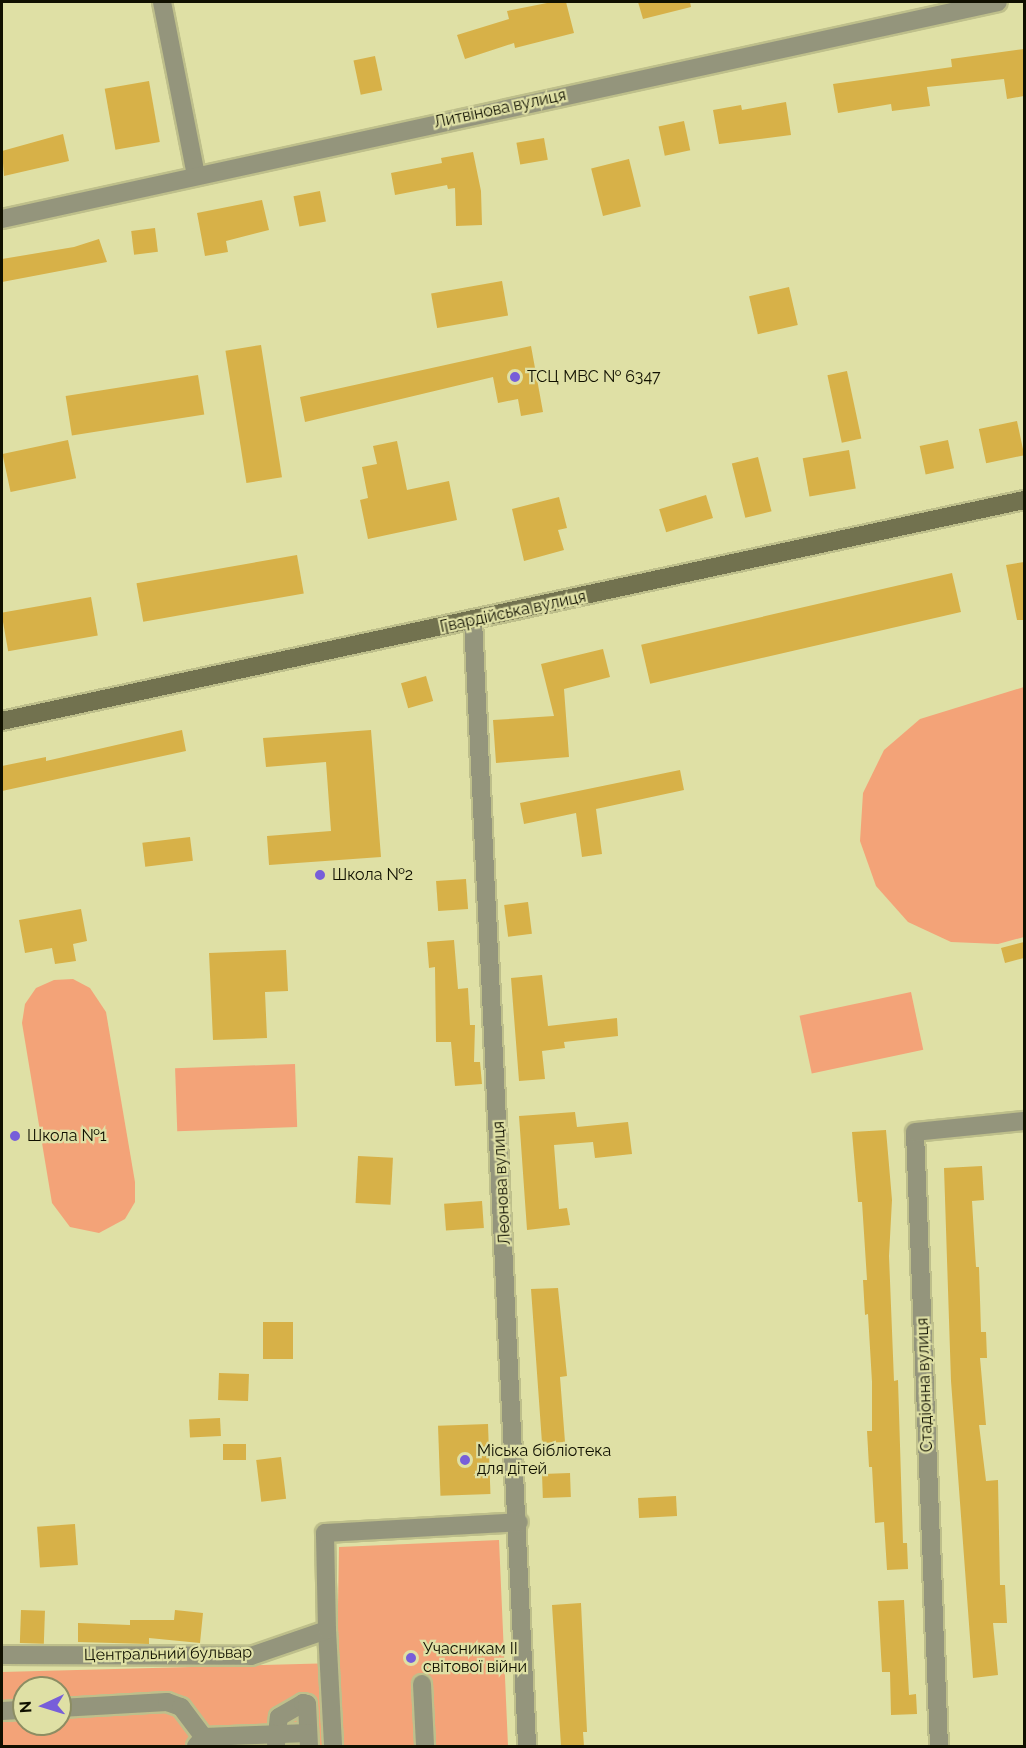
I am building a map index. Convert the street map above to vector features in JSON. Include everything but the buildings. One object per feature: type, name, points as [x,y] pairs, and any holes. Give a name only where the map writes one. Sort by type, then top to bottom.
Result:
[{"type":"street","points":[[162,2],[196,175]]},
{"type":"street","name":"Литвінова вулиця","points":[[2,219],[998,2]]},
{"type":"street","name":"Гвардійська вулиця","points":[[2,721],[473,621],[1024,500]]},
{"type":"street","name":"Леонова вулиця","points":[[473,621],[519,1522],[527,1746]]},
{"type":"street","name":"Стадіонна вулиця","points":[[939,1746],[915,1132],[1024,1121]]},
{"type":"street","points":[[333,1746],[325,1533],[519,1522]]},
{"type":"street","name":"Центральний бульвар","points":[[2,1656],[250,1656],[327,1630]]},
{"type":"street","points":[[422,1684],[425,1746]]},
{"type":"street","points":[[72,1707],[167,1702],[181,1707],[200,1742],[309,1740],[307,1704],[303,1703],[279,1717],[276,1740]]},
{"type":"shaded area","points":[[1024,687],[1024,937],[998,944],[951,942],[908,922],[876,886],[860,841],[863,793],[884,750],[920,719]]},
{"type":"shaded area","points":[[73,979],[90,988],[106,1012],[135,1182],[135,1202],[125,1219],[99,1233],[70,1227],[52,1203],[22,1023],[25,1004],[36,988],[54,980]]},
{"type":"shaded area","points":[[911,992],[923,1050],[812,1073],[799,1016]]},
{"type":"shaded area","points":[[295,1064],[297,1127],[177,1131],[175,1068]]},
{"type":"shaded area","points":[[499,1540],[508,1746],[2,1746],[2,1672],[337,1663],[339,1547]]},
{"type":"place","name":"ТСЦ МВС № 6347","points":[[515,377]]},
{"type":"place","name":"Школа №2","points":[[320,875]]},
{"type":"place","name":"Школа №1","points":[[15,1136]]},
{"type":"place","name":"Міська бібліотека для дітей","points":[[465,1460]]},
{"type":"place","name":"Учасникам II світової війни","points":[[411,1658]]}]
